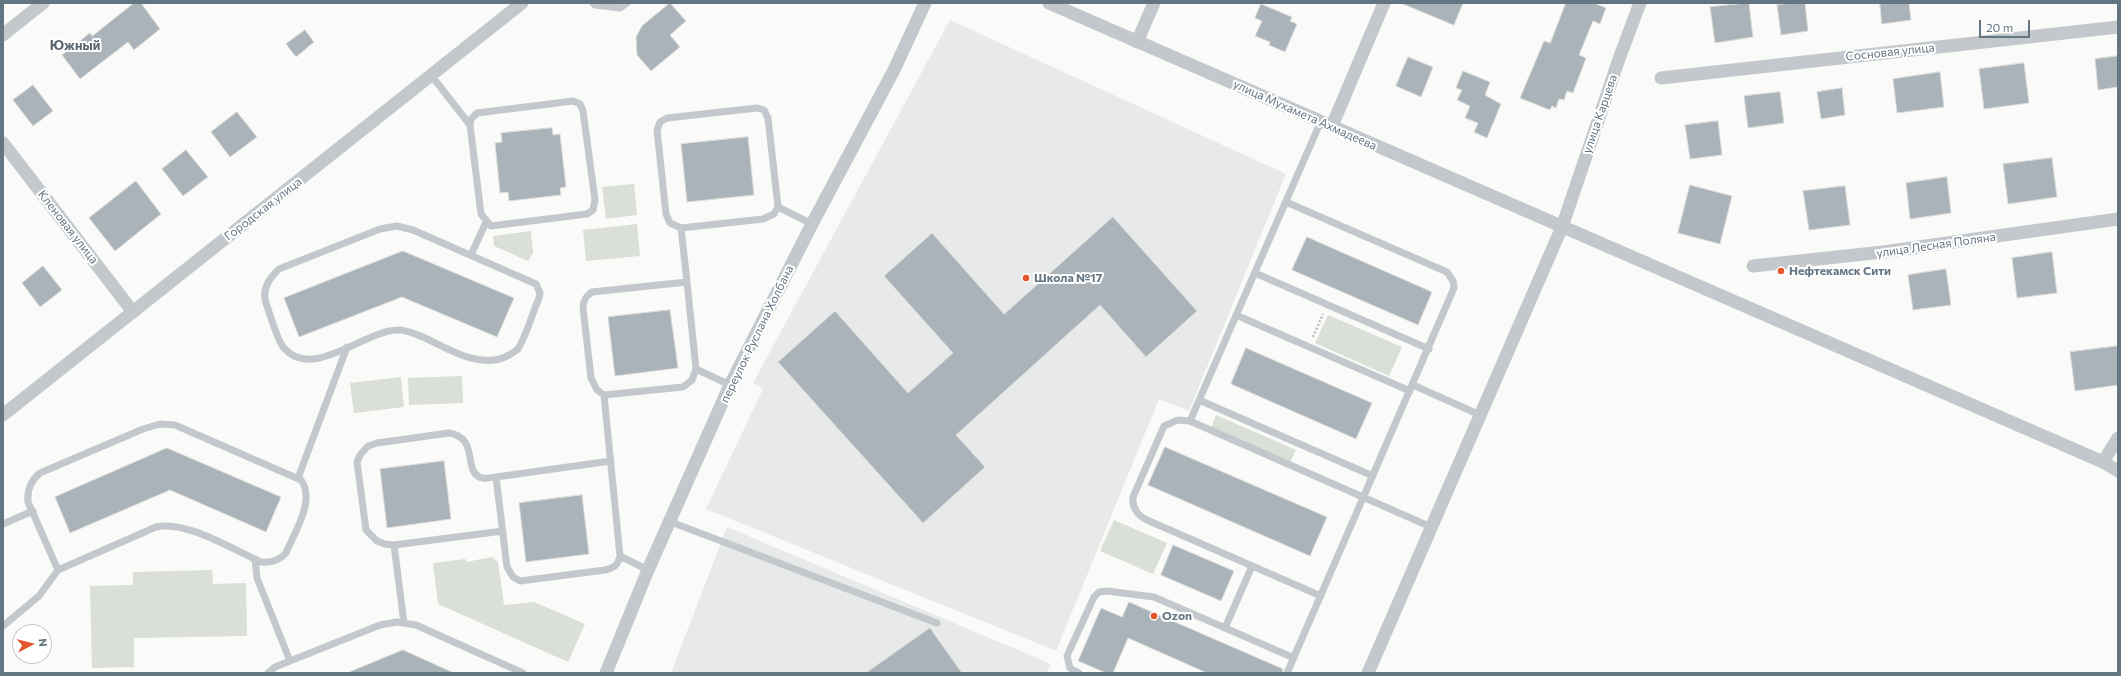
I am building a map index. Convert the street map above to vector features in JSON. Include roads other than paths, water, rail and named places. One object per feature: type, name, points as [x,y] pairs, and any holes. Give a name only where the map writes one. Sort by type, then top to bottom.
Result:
[{"type":"street","points":[[3,35],[43,3]]},
{"type":"street","name":"Городская улица","points":[[3,415],[522,3]]},
{"type":"street","name":"переулок Руслана Холбана","points":[[606,673],[648,570],[671,522],[730,385],[812,224],[894,70],[925,3]]},
{"type":"street","name":"улица Мухамета Ахмадеева","points":[[1048,3],[2104,462],[2118,471]]},
{"type":"street","points":[[1137,42],[1154,3]]},
{"type":"street","points":[[1326,124],[1384,3]]},
{"type":"street","name":"улица Карцева","points":[[1368,673],[1562,227],[1619,59],[1640,3]]},
{"type":"street","name":"Сосновая улица","points":[[1661,78],[2118,28]]},
{"type":"street","name":"Кленовая улица","points":[[3,143],[133,312]]},
{"type":"street","name":"улица Лесная Поляна","points":[[1753,266],[1883,252],[2118,219]]},
{"type":"street","points":[[2104,462],[2118,438]]},
{"type":"lane","points":[[592,3],[594,5],[620,8],[627,3]]},
{"type":"lane","points":[[431,75],[470,125]]},
{"type":"lane","points":[[573,101],[580,104],[583,111],[595,200],[593,210],[587,214],[491,226],[486,222],[481,214],[470,125],[471,119],[477,113],[573,101]]},
{"type":"lane","points":[[757,108],[764,110],[768,118],[778,207],[774,214],[763,219],[681,228],[670,223],[666,214],[657,130],[660,122],[667,118],[757,108]]},
{"type":"lane","points":[[1190,422],[1286,202],[1326,124]]},
{"type":"lane","points":[[1286,202],[1447,272],[1451,276],[1454,288],[1429,349],[1287,673]]},
{"type":"lane","points":[[778,207],[812,224]]},
{"type":"lane","points":[[471,255],[486,222]]},
{"type":"lane","points":[[387,227],[404,227],[471,255],[534,282],[539,288],[539,298],[517,349],[513,353],[494,361],[479,360],[413,333],[399,330],[386,332],[315,360],[297,357],[283,347],[265,301],[266,289],[274,273],[279,269],[387,227]]},
{"type":"lane","points":[[681,228],[687,282],[696,369],[692,380],[683,387],[604,395],[597,390],[590,378],[583,308],[585,298],[592,292],[687,282]]},
{"type":"lane","points":[[1255,273],[1429,349]]},
{"type":"lane","points":[[1236,315],[1309,347],[1480,415]]},
{"type":"lane","points":[[298,478],[347,348]]},
{"type":"lane","points":[[696,369],[730,385]]},
{"type":"lane","points":[[496,476],[502,531],[509,573],[512,578],[520,581],[612,568],[616,566],[620,556],[604,395]]},
{"type":"lane","points":[[1199,400],[1373,476]]},
{"type":"lane","points":[[1320,596],[1141,517],[1134,508],[1133,497],[1164,426],[1178,420],[1190,422],[1432,527]]},
{"type":"lane","points":[[3,626],[39,596],[58,570],[156,527],[170,525],[185,528],[261,562],[272,562],[286,553],[307,502],[307,490],[298,478],[175,425],[160,424],[143,429],[40,473],[28,487],[28,502],[58,570]]},
{"type":"lane","points":[[502,531],[394,545],[384,544],[377,541],[366,530],[357,462],[360,455],[368,446],[384,442],[449,433],[457,434],[463,438],[469,447],[471,463],[475,472],[483,478],[610,462]]},
{"type":"lane","points":[[3,524],[32,510]]},
{"type":"lane","points":[[671,522],[937,623]]},
{"type":"lane","points":[[394,545],[404,623]]},
{"type":"lane","points":[[620,556],[648,570]]},
{"type":"lane","points":[[255,559],[257,578],[290,661]]},
{"type":"lane","points":[[1225,628],[1252,566]]},
{"type":"lane","points":[[1079,673],[1070,668],[1067,656],[1094,597],[1099,592],[1106,591],[1154,597],[1294,658]]},
{"type":"lane","points":[[268,673],[275,667],[372,628],[389,623],[404,623],[416,625],[523,673]]},
{"type":"place","name":"Нефтекамск Сити","points":[[1781,271]]},
{"type":"place","name":"Школа №17","points":[[1026,278]]},
{"type":"place","name":"Ozon","points":[[1154,616]]},
{"type":"district","name":"Южный","points":[[75,46]]}]
